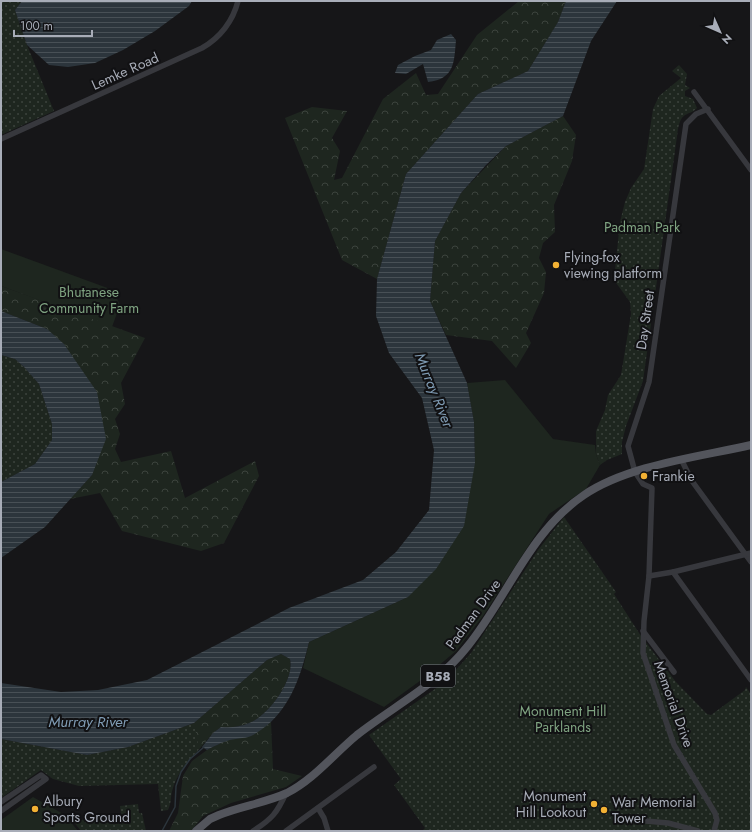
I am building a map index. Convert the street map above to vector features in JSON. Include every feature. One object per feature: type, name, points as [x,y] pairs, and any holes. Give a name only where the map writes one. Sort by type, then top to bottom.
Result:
[{"type":"main road","name":"Padman Drive","points":[[196,831],[219,815],[286,793],[308,778],[369,726],[427,685],[457,658],[481,628],[541,536],[568,507],[595,488],[635,472],[751,445]]},
{"type":"street","name":"Lemke Road","points":[[1,139],[208,45],[225,29],[236,10],[238,1]]},
{"type":"street","points":[[694,92],[751,170]]},
{"type":"street","name":"Day Street","points":[[635,472],[628,446],[648,382],[686,124],[696,114],[708,110]]},
{"type":"street","points":[[682,460],[692,481],[748,553],[751,562]]},
{"type":"street","name":"Memorial Drive","points":[[635,472],[643,484],[652,488],[649,576],[643,631],[643,653],[670,736],[685,764],[713,806],[717,820],[714,831]]},
{"type":"street","points":[[649,576],[673,572],[748,553]]},
{"type":"street","points":[[673,572],[751,680]]},
{"type":"street","points":[[643,631],[674,672]]},
{"type":"street","points":[[286,831],[374,767]]},
{"type":"street","points":[[1,802],[41,775],[46,779],[1,811]]},
{"type":"street","points":[[253,831],[271,820],[278,811],[286,793]]},
{"type":"street","points":[[318,808],[324,818],[328,831]]},
{"type":"street","points":[[646,822],[668,823],[698,831]]},
{"type":"green space","points":[[1,1],[22,1],[15,10],[27,45],[54,111],[1,135]]},
{"type":"green space","points":[[519,1],[566,1],[558,22],[528,71],[478,94],[406,174],[377,279],[342,260],[285,118],[312,107],[347,111],[332,138],[340,151],[334,180],[342,178],[383,99],[416,73],[426,95],[438,94],[477,35]]},
{"type":"green space","name":"Padman Park","points":[[679,65],[687,74],[685,85],[690,88],[685,91],[685,96],[693,99],[697,108],[683,116],[678,129],[643,381],[626,426],[622,442],[622,454],[607,460],[600,465],[596,454],[596,431],[605,410],[608,395],[621,375],[631,314],[630,302],[614,280],[620,222],[625,202],[631,188],[644,169],[653,109],[659,96],[681,78],[672,71]]},
{"type":"green space","points":[[563,116],[576,135],[572,161],[554,205],[555,232],[543,243],[539,258],[546,272],[544,293],[526,333],[531,343],[516,368],[492,341],[446,335],[430,301],[435,241],[461,193],[506,146]]},
{"type":"green space","name":"Bhutanese Community Farm","points":[[1,249],[113,290],[120,305],[112,327],[1,286]]},
{"type":"green space","points":[[1,286],[145,338],[121,383],[125,404],[115,419],[120,434],[115,449],[121,462],[171,451],[185,498],[255,461],[259,476],[224,543],[201,551],[122,531],[100,493],[70,499],[92,475],[47,329],[1,311]]},
{"type":"green space","points":[[1,355],[15,359],[39,384],[52,424],[52,440],[35,464],[1,482]]},
{"type":"green space","points":[[505,380],[553,439],[595,445],[596,454],[600,465],[586,489],[549,514],[483,616],[456,651],[424,678],[384,707],[303,668],[309,642],[408,597],[475,463],[474,422],[467,383]]},
{"type":"green space","name":"Monument Hill Parklands","points":[[564,517],[616,592],[614,594],[641,636],[676,682],[707,714],[711,715],[745,690],[746,687],[751,694],[751,831],[422,831],[425,828],[394,785],[401,779],[369,735],[445,682],[471,653],[538,550]]},
{"type":"green space","points":[[281,654],[290,659],[290,667],[284,687],[272,705],[264,713],[249,723],[235,727],[221,727],[213,733],[179,773],[172,758],[194,723],[267,660]]},
{"type":"green space","points":[[271,721],[273,769],[302,776],[286,787],[231,803],[203,816],[191,831],[169,831],[178,813],[183,776],[192,761],[207,750],[227,740],[250,736]]},
{"type":"green space","points":[[194,723],[199,749],[187,762],[175,782],[168,810],[161,811],[158,784],[79,786],[53,779],[41,770],[1,798],[1,739],[87,755],[128,747]]},
{"type":"green space","name":"Albury Sports Ground","points":[[33,797],[65,815],[78,831],[1,831],[1,820]]},
{"type":"green space","points":[[138,804],[139,813],[142,813],[146,831],[81,831],[73,821],[121,815],[120,806]]},
{"type":"water","points":[[22,1],[192,1],[189,6],[155,31],[123,50],[95,63],[68,67],[49,65],[27,45],[15,10]]},
{"type":"water","name":"Murray River","points":[[566,1],[617,1],[591,41],[563,116],[506,146],[486,165],[461,193],[435,241],[430,301],[467,383],[474,422],[475,463],[464,526],[436,569],[408,597],[309,642],[296,683],[283,708],[264,728],[251,736],[230,740],[207,750],[202,747],[213,733],[221,727],[235,727],[249,723],[264,713],[272,705],[284,687],[290,667],[290,659],[281,654],[267,660],[194,723],[128,747],[87,755],[1,739],[1,683],[61,692],[98,690],[147,680],[289,608],[363,580],[396,552],[429,510],[434,450],[422,398],[389,353],[376,316],[377,279],[406,174],[478,94],[528,71],[558,22]]},
{"type":"water","points":[[451,34],[456,40],[455,55],[451,68],[443,77],[428,82],[423,64],[406,74],[395,73],[398,65],[431,50],[437,40]]},
{"type":"water","points":[[1,311],[47,329],[64,344],[97,392],[106,439],[92,475],[45,527],[1,558],[1,482],[35,464],[52,440],[52,424],[39,384],[15,359],[1,355]]},
{"type":"waterway","points":[[162,831],[175,807],[176,786],[181,772],[190,759],[204,747]]},
{"type":"place","name":"Flying-fox viewing platform","points":[[556,265]]},
{"type":"place","name":"Frankie","points":[[644,476]]},
{"type":"place","name":"Monument Hill Lookout","points":[[594,804]]},
{"type":"place","name":"Albury Sports Ground","points":[[35,809]]},
{"type":"place","name":"War Memorial Tower","points":[[604,810]]}]
